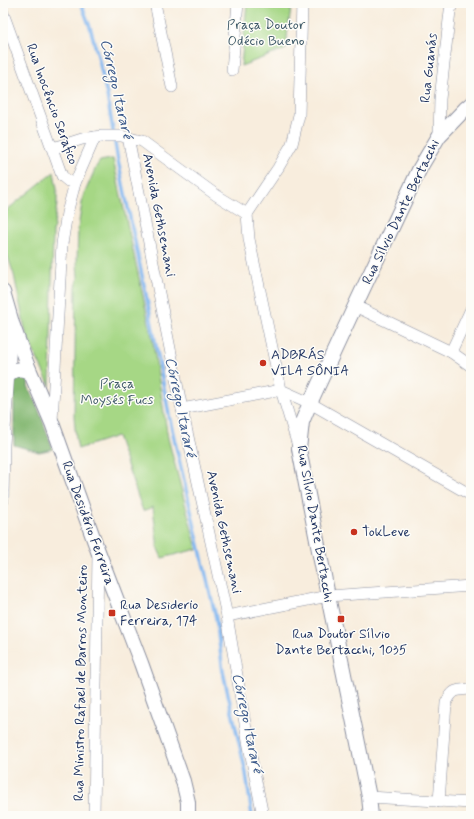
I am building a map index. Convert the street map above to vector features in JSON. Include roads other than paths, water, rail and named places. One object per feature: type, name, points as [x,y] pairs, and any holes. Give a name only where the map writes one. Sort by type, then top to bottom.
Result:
[{"type":"street","points":[[155,3],[172,87]]},
{"type":"street","points":[[232,70],[238,3]]},
{"type":"street","points":[[299,449],[280,390],[250,239],[248,214],[292,144],[299,115],[302,4],[314,3]]},
{"type":"street","name":"Rua Guanás","points":[[439,136],[440,99],[452,3]]},
{"type":"street","name":"Rua Inocêncio Serafico","points":[[3,13],[62,176],[68,181],[74,183],[62,244],[52,423]]},
{"type":"street","name":"Rua Sílvio Dante Bertacchi","points":[[371,816],[369,797],[299,449],[302,422],[420,168],[439,136],[471,104]]},
{"type":"street","points":[[51,146],[57,147],[82,139],[99,137],[124,136],[142,141],[216,195],[248,214]]},
{"type":"street","name":"Avenida Gethsemani","points":[[124,136],[227,616],[248,741],[263,816]]},
{"type":"street","points":[[74,183],[87,156],[99,137]]},
{"type":"street","points":[[82,139],[86,148],[87,156]]},
{"type":"street","name":"Rua Desidério Ferreira","points":[[3,292],[12,323],[30,373],[52,423],[183,781],[188,802],[188,816]]},
{"type":"street","points":[[355,306],[451,352],[471,366]]},
{"type":"street","points":[[451,352],[471,309]]},
{"type":"street","points":[[3,501],[4,444],[12,323]]},
{"type":"street","points":[[9,374],[19,369],[27,370],[30,373]]},
{"type":"street","points":[[36,387],[53,391]]},
{"type":"street","points":[[182,409],[280,390],[310,403],[471,495]]},
{"type":"street","name":"Rua Ministro Rafael de Barros Monteiro","points":[[94,816],[98,551]]},
{"type":"street","points":[[227,616],[328,596],[471,586]]},
{"type":"street","points":[[439,802],[446,703],[450,695],[456,690],[471,689]]},
{"type":"street","points":[[369,797],[471,803]]},
{"type":"waterway","name":"Córrego Itararé","points":[[81,3],[90,27],[107,95],[117,155],[171,425],[216,618],[223,672],[246,773],[252,816]]},
{"type":"place","name":"ADBRÁS VILA SÔNIA","points":[[263,363]]},
{"type":"place","name":"TokLeve","points":[[354,532]]},
{"type":"place","name":"Rua Desiderio Ferreira, 174","points":[[112,613]]},
{"type":"place","name":"Rua Doutor Sílvio Dante Bertacchi, 1035","points":[[341,619]]},
{"type":"park label","name":"Praça Doutor Odécio Bueno","points":[[266,34]]},
{"type":"park label","name":"Praça Moysés Fucs","points":[[117,392]]}]
